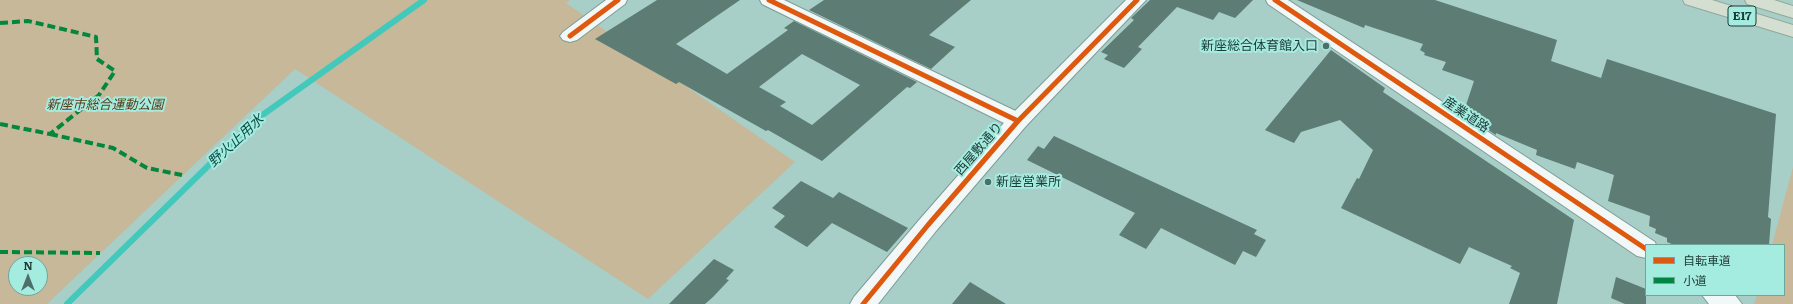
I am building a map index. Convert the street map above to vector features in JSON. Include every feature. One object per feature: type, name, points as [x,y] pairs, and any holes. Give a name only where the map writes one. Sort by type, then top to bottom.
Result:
[{"type":"highway","name":"E17","points":[[1692,0],[1793,31]]},
{"type":"highway","name":"E17","points":[[1754,0],[1793,12]]},
{"type":"street","points":[[570,36],[618,0]]},
{"type":"street","points":[[769,0],[1018,121]]},
{"type":"street","name":"西屋敷通り","points":[[863,304],[928,225],[1018,121],[1137,0]]},
{"type":"street","name":"産業道路","points":[[1275,0],[1645,248]]},
{"type":"street","points":[[1717,296],[1729,304]]},
{"type":"green space","name":"新座市総合運動公園","points":[[0,0],[570,0],[566,3],[795,162],[648,299],[295,69],[47,304],[0,304]]},
{"type":"green space","points":[[1793,167],[1793,304],[1754,304],[1757,296],[1785,296],[1785,244],[1772,244]]},
{"type":"building","points":[[657,0],[740,0],[676,44],[727,74],[788,30],[784,28],[794,21],[917,82],[910,88],[907,87],[822,161],[679,82],[676,84],[595,39]],"holes":[[[802,54],[860,85],[812,125],[780,106],[786,102],[759,87]]]},
{"type":"building","points":[[824,0],[971,0],[929,35],[955,47],[931,69],[809,10]]},
{"type":"building","points":[[1150,0],[1253,0],[1235,18],[1219,12],[1213,20],[1177,7],[1138,47],[1142,49],[1124,68],[1104,59],[1108,55],[1101,52],[1134,20],[1131,18]]},
{"type":"building","points":[[1297,0],[1435,0],[1557,40],[1551,61],[1601,78],[1607,59],[1776,114],[1768,217],[1771,219],[1769,244],[1672,244],[1667,242],[1667,238],[1655,233],[1656,229],[1649,226],[1650,216],[1608,201],[1614,175],[1577,162],[1575,169],[1536,155],[1537,150],[1496,133],[1496,135],[1463,114],[1474,81],[1442,70],[1446,62],[1424,55],[1425,53],[1420,50],[1423,44],[1365,25],[1364,28]]},
{"type":"building","points":[[1331,50],[1385,88],[1383,92],[1574,220],[1557,304],[1509,304],[1520,273],[1510,268],[1512,266],[1469,247],[1460,264],[1341,208],[1357,178],[1359,179],[1373,150],[1340,120],[1301,132],[1294,143],[1265,130]]},
{"type":"building","points":[[1054,136],[1257,230],[1254,234],[1266,240],[1256,257],[1243,251],[1235,265],[1161,228],[1146,249],[1119,235],[1135,213],[1027,160],[1038,146],[1044,149]]},
{"type":"building","points":[[801,181],[833,198],[839,192],[908,228],[887,252],[832,223],[807,247],[774,227],[785,216],[772,208]]},
{"type":"building","points":[[714,259],[734,270],[726,279],[729,280],[713,297],[705,304],[669,304]]},
{"type":"building","points":[[1616,277],[1645,289],[1646,304],[1625,304],[1611,298]]},
{"type":"building","points":[[970,282],[1006,304],[952,304]]},
{"type":"waterway","name":"野火止用水","points":[[67,304],[254,121],[424,0]]},
{"type":"marked path","points":[[0,23],[28,21],[96,37],[97,59],[115,71],[99,95],[50,134],[0,124]]},
{"type":"marked path","points":[[50,134],[113,148],[147,168],[182,175]]},
{"type":"marked path","points":[[0,252],[100,253]]},
{"type":"cycle path","points":[[570,36],[618,0]]},
{"type":"cycle path","points":[[769,0],[1018,121]]},
{"type":"cycle path","points":[[863,304],[928,225],[1018,121],[1137,0]]},
{"type":"cycle path","points":[[1275,0],[1645,248]]},
{"type":"place","name":"新座総合体育館入口","points":[[1326,46]]},
{"type":"place","name":"新座営業所","points":[[988,182]]}]
